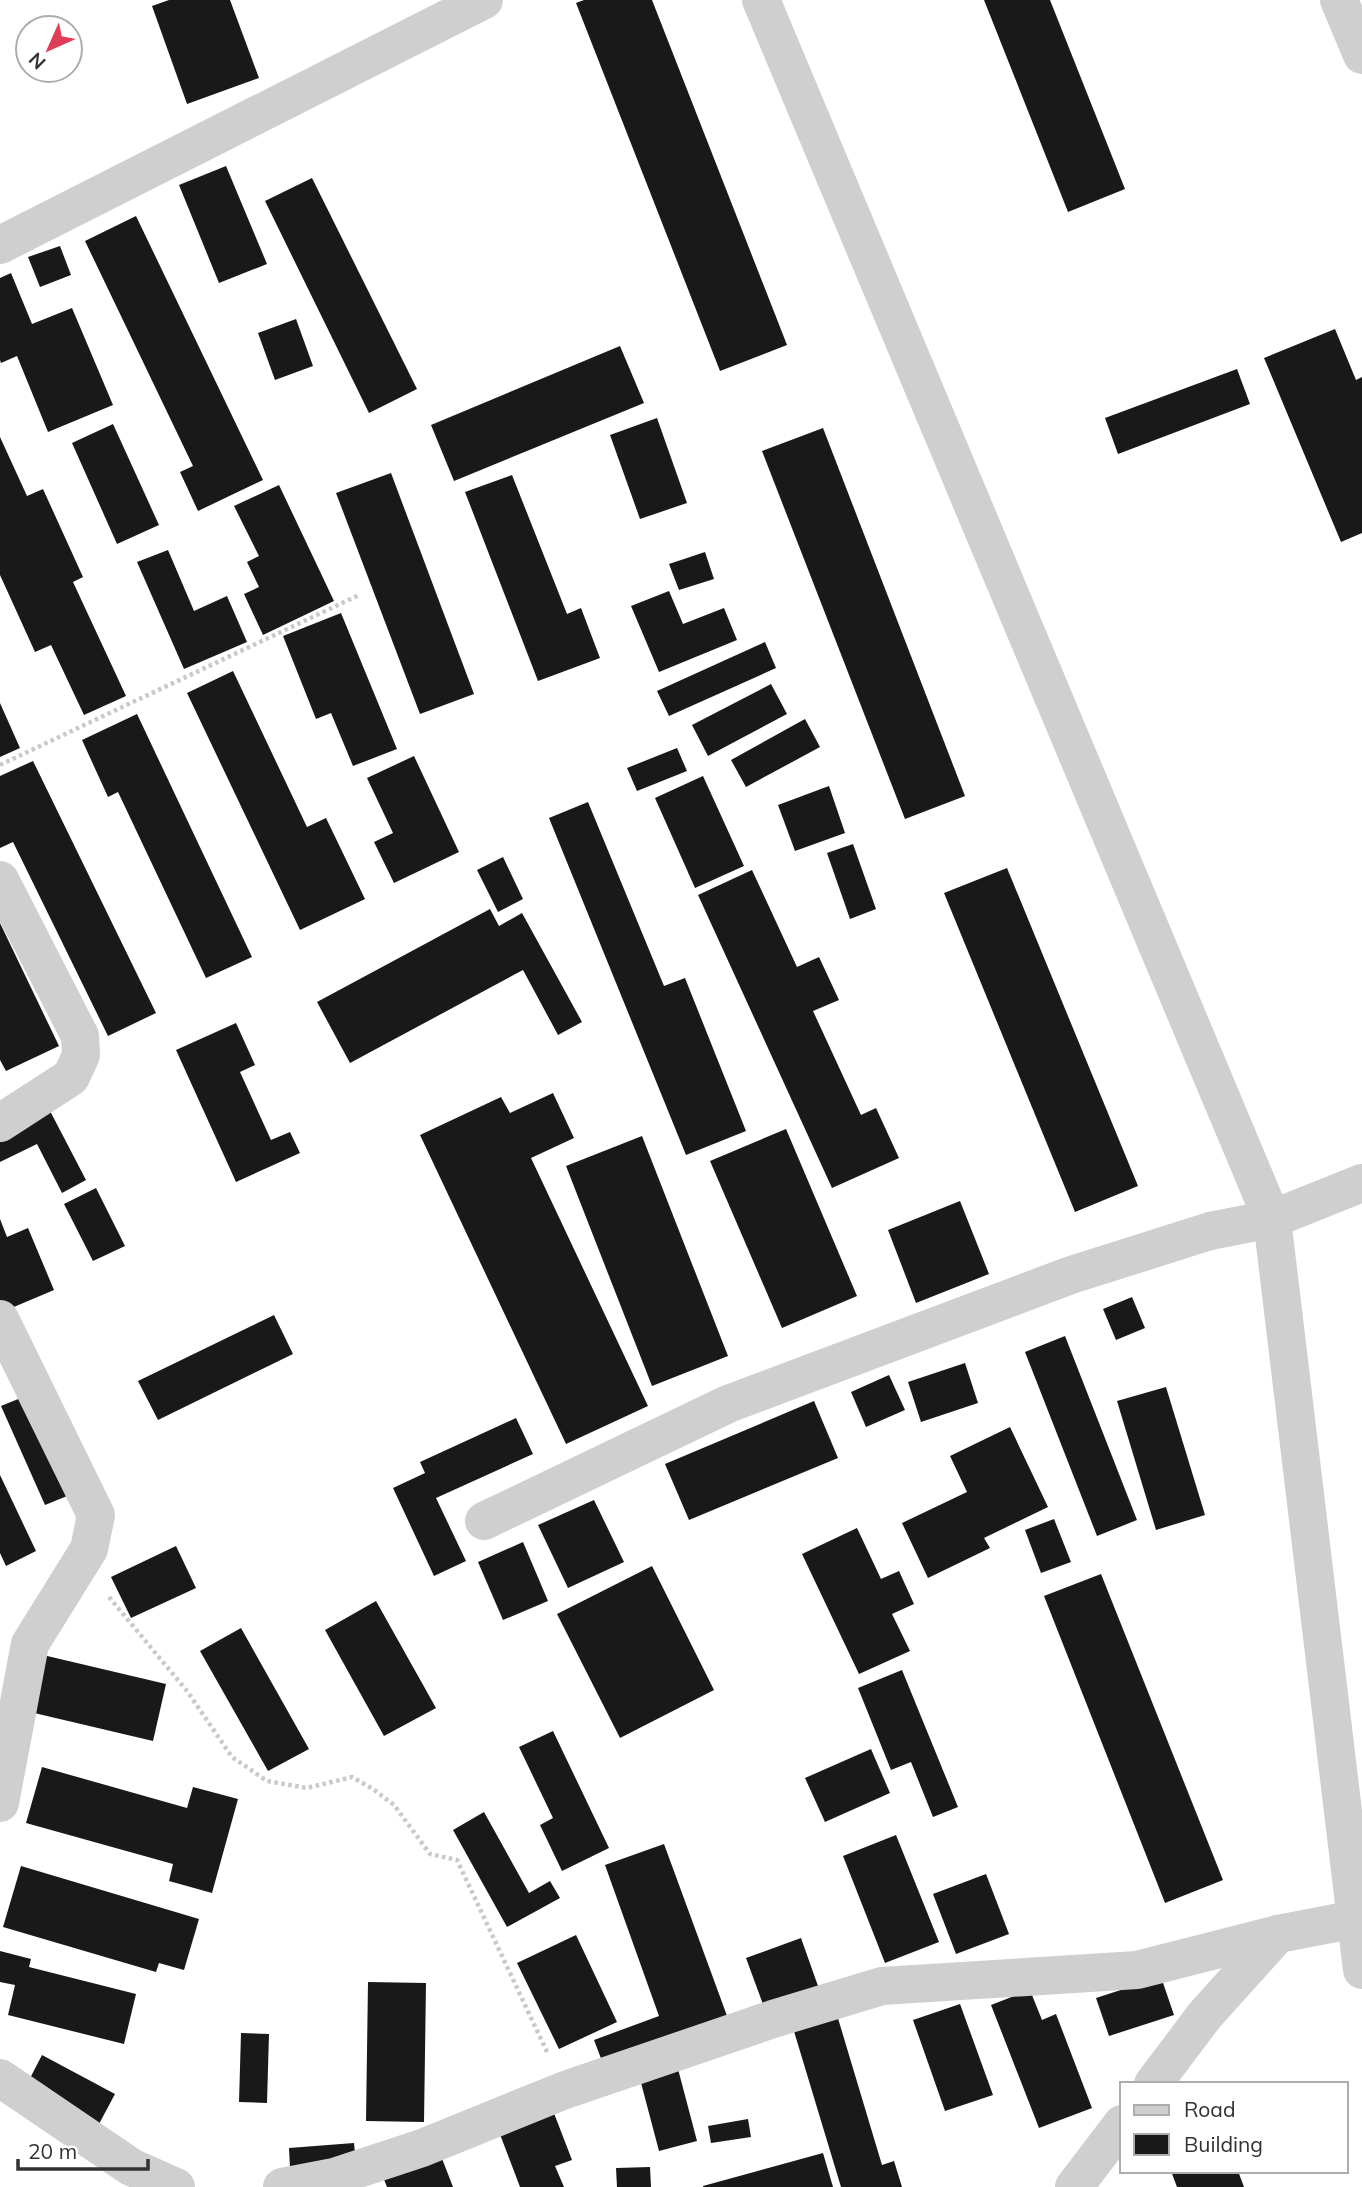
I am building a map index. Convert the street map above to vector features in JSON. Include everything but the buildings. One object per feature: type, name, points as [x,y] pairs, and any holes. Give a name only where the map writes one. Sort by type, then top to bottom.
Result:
[{"type":"street","points":[[0,245],[484,0]]},
{"type":"street","points":[[761,0],[1272,1219],[1359,1920],[1362,1970]]},
{"type":"street","points":[[1339,0],[1362,55]]},
{"type":"street","points":[[0,880],[80,1036],[82,1055],[71,1077],[0,1123]]},
{"type":"street","points":[[484,1521],[728,1404],[1071,1275],[1210,1231],[1272,1219],[1362,1183]]},
{"type":"street","points":[[0,1319],[96,1515],[89,1549],[30,1644],[0,1803]]},
{"type":"street","points":[[282,2187],[334,2177],[422,2148],[565,2090],[773,2019],[882,1986],[1138,1969],[1278,1934],[1359,1920]]},
{"type":"street","points":[[1155,2082],[1205,2015],[1278,1934]]},
{"type":"street","points":[[0,2078],[131,2167],[176,2187]]},
{"type":"street","points":[[1074,2187],[1120,2127]]},
{"type":"path","points":[[0,765],[359,595]]},
{"type":"path","points":[[81,1562],[187,1691],[232,1756],[267,1780],[307,1788],[352,1777],[394,1805],[430,1854],[457,1860],[565,2090]]}]
